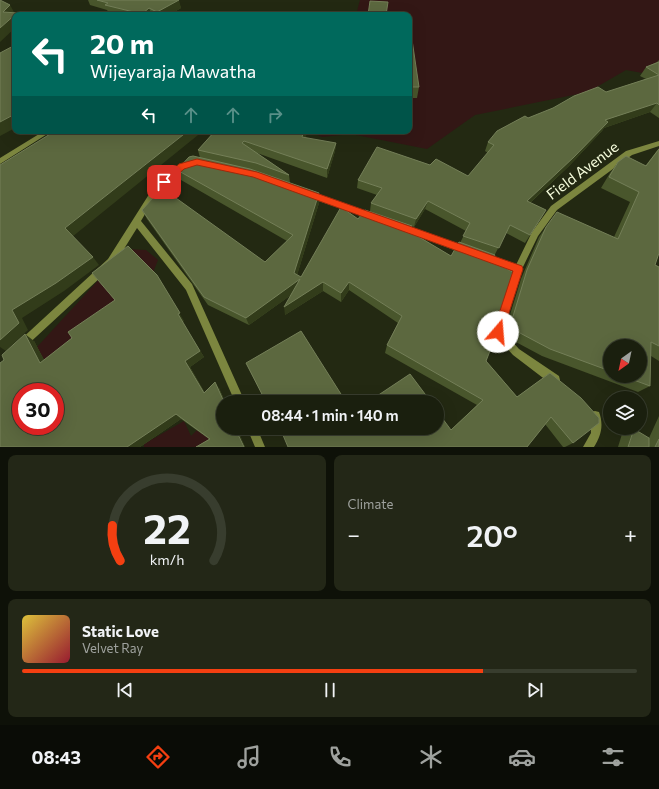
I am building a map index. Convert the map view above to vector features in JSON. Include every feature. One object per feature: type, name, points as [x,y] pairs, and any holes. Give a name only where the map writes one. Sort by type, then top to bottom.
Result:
[{"type":"street","points":[[0,161],[44,134]]},
{"type":"street","name":"Field Avenue","points":[[560,385],[516,352],[498,332],[518,269],[535,234],[554,208],[629,153],[659,143]]},
{"type":"street","points":[[12,354],[111,262],[156,190],[182,166],[197,162]]},
{"type":"street","points":[[305,193],[379,219]]},
{"type":"street","points":[[137,222],[189,287],[237,395]]},
{"type":"street","points":[[393,224],[518,269]]},
{"type":"street","points":[[588,409],[595,416],[596,434],[588,447]]},
{"type":"street","points":[[255,435],[260,447]]},
{"type":"shaded area","points":[[360,0],[659,0],[659,76],[626,70],[588,92],[475,115],[427,149],[351,134],[412,134],[412,12],[357,12]]},
{"type":"shaded area","points":[[316,134],[351,134],[322,137]]},
{"type":"shaded area","points":[[127,249],[146,250],[158,260],[150,280],[49,369],[37,347]]},
{"type":"shaded area","points":[[216,411],[217,435],[207,447],[144,447],[144,444],[184,421],[191,436]]},
{"type":"building","points":[[0,0],[10,5],[3,12],[12,13],[12,17],[0,28]]},
{"type":"building","points":[[97,0],[179,0],[157,12],[149,8],[144,12],[134,12],[105,5],[108,3]]},
{"type":"building","points":[[370,1],[388,2],[386,12],[368,12]]},
{"type":"building","points":[[412,40],[419,87],[412,87]]},
{"type":"building","points":[[12,47],[12,116],[0,122],[0,53]]},
{"type":"building","points":[[659,62],[659,75],[646,67]]},
{"type":"building","points":[[659,75],[659,105],[657,103],[605,120],[608,122],[574,157],[527,201],[546,210],[530,235],[510,225],[499,248],[463,236],[470,223],[428,201],[416,219],[371,203],[382,188],[358,180],[377,147],[430,165],[436,159],[468,176],[494,145],[488,142],[497,131],[525,116],[528,118],[553,108],[574,96],[598,87],[606,92]]},
{"type":"building","points":[[50,134],[184,134],[65,228],[93,257],[56,283],[12,310],[19,323],[0,340],[0,165]]},
{"type":"building","points":[[212,134],[303,134],[302,137],[336,143],[327,169],[244,141],[242,143],[289,175],[256,163],[198,150]]},
{"type":"building","points":[[659,149],[659,253],[655,265],[659,267],[659,346],[651,342],[650,386],[642,383],[647,383],[647,339],[603,339],[603,368],[550,349],[520,333],[511,323],[527,270],[546,227],[557,212],[618,239],[639,192],[609,177],[618,162],[626,156],[646,166]]},
{"type":"building","points":[[193,156],[250,169],[319,193],[294,273],[301,277],[341,207],[358,219],[365,210],[412,226],[409,231],[451,256],[459,242],[495,255],[492,260],[514,273],[497,324],[499,328],[486,361],[517,397],[550,373],[581,398],[599,418],[599,423],[573,443],[551,417],[527,447],[288,447],[283,435],[444,435],[444,420],[451,430],[483,400],[387,345],[402,316],[349,282],[341,293],[323,282],[284,307],[300,279],[246,318],[204,297],[142,210],[162,188],[265,262],[293,235],[177,170],[189,157]]},
{"type":"building","points":[[128,246],[157,275],[180,313],[178,314],[200,351],[185,361],[204,393],[215,382],[221,395],[216,395],[216,435],[238,435],[244,447],[196,447],[210,439],[176,414],[127,447],[0,447],[0,363],[4,360],[2,355],[25,334],[40,363],[72,338],[68,332],[115,300],[92,273]]},
{"type":"building","points":[[301,331],[342,395],[262,395],[246,363]]},
{"type":"building","points":[[410,374],[426,395],[378,395]]},
{"type":"building","points":[[632,435],[644,435],[649,438],[649,447],[628,447]]},
{"type":"building","points":[[659,439],[659,447],[655,447]]},
{"type":"route","points":[[164,182],[182,166],[197,162],[254,175],[518,269],[498,332]]}]
